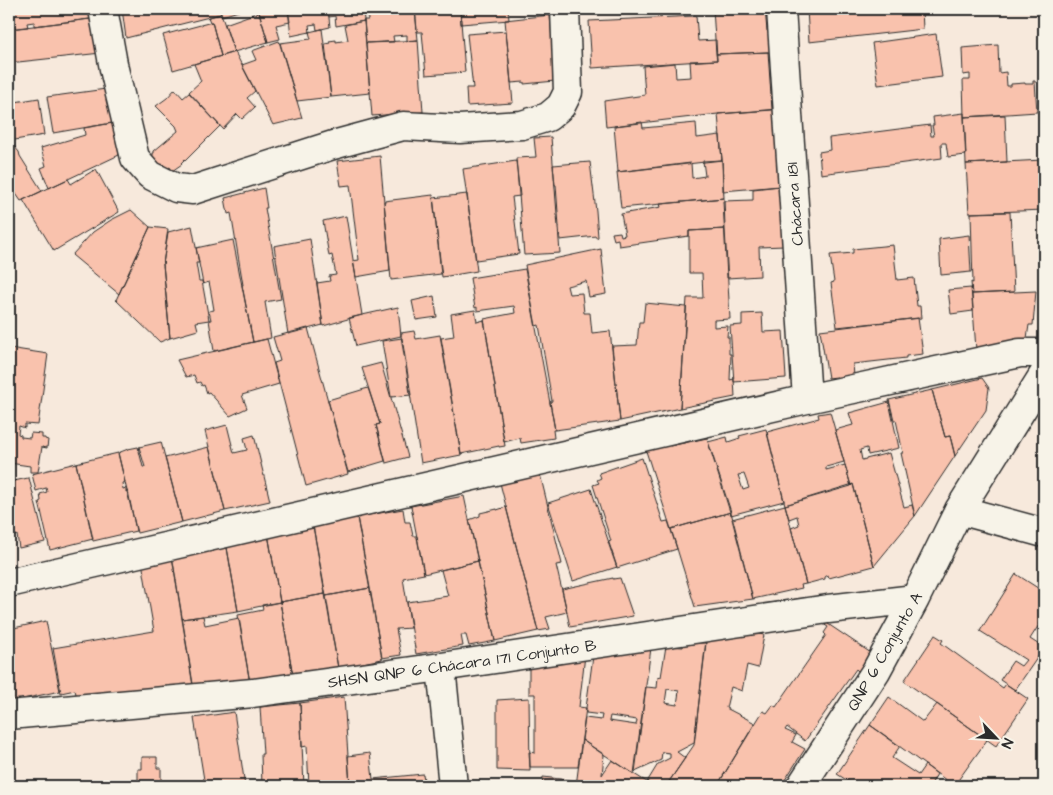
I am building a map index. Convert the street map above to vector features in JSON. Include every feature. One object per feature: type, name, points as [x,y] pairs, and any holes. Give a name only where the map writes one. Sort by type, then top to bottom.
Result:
[{"type":"street","points":[[103,9],[114,69],[135,158],[150,175],[176,188],[193,190],[333,145],[403,126],[460,129],[522,125],[548,117],[561,106],[568,92],[566,9]]},
{"type":"street","name":"Chácara 181","points":[[781,9],[807,399]]},
{"type":"street","points":[[9,583],[807,399],[1020,353],[1044,353]]},
{"type":"street","name":"QNP 6 Conjunto A","points":[[801,786],[876,671],[915,599],[959,510],[1044,374]]},
{"type":"street","points":[[959,510],[1044,533]]},
{"type":"street","name":"SHSN QNP 6 Chácara 171 Conjunto B","points":[[9,715],[253,693],[828,609],[915,599]]},
{"type":"street","points":[[441,667],[453,786]]},
{"type":"building","points":[[9,9],[88,9],[90,19],[34,26],[34,22],[27,23],[28,27],[9,29]]},
{"type":"building","points":[[122,9],[220,9],[221,14],[126,38]]},
{"type":"building","points":[[220,9],[245,9],[222,16]]},
{"type":"building","points":[[258,9],[288,9],[290,22],[276,25],[280,39],[268,42]]},
{"type":"building","points":[[288,9],[328,9],[330,27],[317,30],[316,24],[309,25],[310,32],[291,36]]},
{"type":"building","points":[[328,9],[363,9],[364,21],[336,26],[335,16],[329,17]]},
{"type":"building","points":[[367,9],[415,9],[418,40],[407,41],[407,35],[393,36],[394,42],[366,43],[364,20],[368,20]]},
{"type":"building","points":[[415,9],[460,9],[465,72],[426,75],[422,32],[417,32]]},
{"type":"building","points":[[460,9],[508,9],[509,20],[461,24]]},
{"type":"building","points":[[637,9],[678,9],[637,11]]},
{"type":"building","points":[[713,9],[765,9],[770,52],[716,54]]},
{"type":"building","points":[[807,9],[922,9],[923,29],[809,42]]},
{"type":"building","points":[[259,12],[268,42],[234,52],[225,24]]},
{"type":"building","points":[[221,14],[234,52],[221,56],[212,22],[210,22],[208,17]]},
{"type":"building","points":[[550,15],[555,81],[524,84],[524,82],[511,83],[505,20]]},
{"type":"building","points":[[696,16],[698,41],[716,40],[717,60],[592,68],[589,21]]},
{"type":"building","points":[[96,19],[101,53],[9,63],[9,29]]},
{"type":"building","points":[[364,21],[370,93],[331,97],[325,44],[330,43],[329,41],[348,40],[345,25]]},
{"type":"building","points":[[212,22],[221,56],[173,70],[163,35]]},
{"type":"building","points":[[322,29],[331,97],[297,101],[280,43],[311,39],[309,32]]},
{"type":"building","points":[[506,31],[513,103],[467,106],[466,88],[473,88],[467,34]]},
{"type":"building","points":[[936,34],[942,77],[878,85],[872,43]]},
{"type":"building","points":[[418,40],[423,112],[372,116],[366,43]]},
{"type":"building","points":[[279,41],[302,118],[273,125],[242,65],[256,60],[252,51]]},
{"type":"building","points":[[998,45],[999,73],[1006,72],[1007,86],[1011,86],[1011,84],[1033,84],[1033,81],[1035,81],[1037,112],[964,117],[963,80],[970,80],[970,74],[963,75],[962,48]]},
{"type":"building","points":[[235,52],[255,91],[247,98],[255,107],[242,119],[237,114],[223,129],[189,92],[201,81],[194,64]]},
{"type":"building","points":[[768,52],[772,110],[718,114],[606,127],[604,101],[645,95],[643,66],[675,63],[676,78],[691,77],[690,61],[717,60],[716,54]]},
{"type":"building","points":[[9,63],[15,102],[9,103]]},
{"type":"building","points":[[106,89],[112,123],[53,133],[47,97]]},
{"type":"building","points":[[175,89],[183,98],[189,93],[220,126],[182,164],[172,171],[170,167],[167,169],[163,164],[160,166],[151,158],[154,151],[178,131],[176,126],[156,106]]},
{"type":"building","points":[[39,98],[44,135],[9,141],[9,103]]},
{"type":"building","points":[[779,109],[780,186],[723,191],[718,114]]},
{"type":"building","points":[[964,113],[966,155],[948,157],[946,143],[941,143],[942,158],[821,174],[819,152],[830,150],[829,138],[930,125],[931,136],[934,136],[933,117]]},
{"type":"building","points":[[1005,115],[1007,162],[966,164],[964,117]]},
{"type":"building","points":[[642,122],[643,128],[696,123],[697,138],[720,135],[722,160],[618,172],[614,126]]},
{"type":"building","points":[[113,123],[119,155],[49,188],[41,168],[46,166],[41,148],[85,135],[84,128]]},
{"type":"building","points":[[551,137],[560,253],[524,255],[516,158],[536,157],[534,138]]},
{"type":"building","points":[[9,141],[13,141],[14,146],[42,191],[21,201],[12,188],[9,188]]},
{"type":"building","points":[[380,156],[390,271],[356,277],[353,261],[359,260],[350,185],[341,186],[337,161]]},
{"type":"building","points":[[722,160],[724,198],[621,208],[617,172],[691,163],[692,178],[705,176],[703,161]]},
{"type":"building","points":[[1043,160],[1044,210],[969,213],[966,164]]},
{"type":"building","points":[[516,161],[520,196],[512,197],[519,254],[476,260],[463,169]]},
{"type":"building","points":[[590,162],[598,237],[560,240],[553,165]]},
{"type":"building","points":[[96,169],[119,212],[54,251],[23,200],[68,179],[71,184]]},
{"type":"building","points":[[780,186],[784,246],[759,247],[760,276],[727,278],[723,201],[753,200],[753,189]]},
{"type":"building","points":[[264,188],[267,208],[265,208],[281,299],[265,302],[271,338],[253,342],[231,213],[228,214],[225,198]]},
{"type":"building","points":[[467,194],[477,271],[442,277],[433,198]]},
{"type":"building","points":[[433,195],[441,274],[391,280],[384,201]]},
{"type":"building","points":[[724,198],[725,229],[689,231],[689,236],[619,246],[618,239],[614,240],[612,233],[620,232],[621,236],[625,235],[621,214],[661,207],[660,204]]},
{"type":"building","points":[[131,210],[150,227],[119,294],[72,255],[93,232]]},
{"type":"building","points":[[1010,212],[1014,292],[972,294],[971,213]]},
{"type":"building","points":[[346,216],[362,315],[323,326],[317,283],[330,281],[329,276],[336,275],[332,255],[329,256],[323,221]]},
{"type":"building","points":[[192,226],[199,263],[196,263],[199,281],[202,281],[209,320],[196,322],[198,330],[170,338],[163,264],[168,232]]},
{"type":"building","points":[[150,227],[168,229],[163,264],[170,338],[160,342],[116,300]]},
{"type":"building","points":[[725,229],[730,319],[714,320],[714,327],[728,326],[727,337],[729,337],[729,354],[731,354],[730,380],[734,379],[735,397],[680,408],[687,298],[703,298],[702,273],[689,273],[689,231]]},
{"type":"building","points":[[969,235],[971,272],[941,275],[939,239]]},
{"type":"building","points":[[310,239],[323,325],[288,334],[274,246]]},
{"type":"building","points":[[233,240],[253,342],[214,351],[209,320],[211,320],[209,311],[214,310],[211,292],[209,282],[203,284],[196,248]]},
{"type":"building","points":[[893,245],[897,280],[914,278],[917,306],[920,306],[921,318],[837,327],[831,283],[834,282],[830,255],[853,253],[853,249]]},
{"type":"building","points":[[601,249],[606,294],[589,297],[586,281],[567,286],[569,294],[582,293],[584,313],[590,313],[592,333],[610,331],[620,421],[555,430],[539,325],[536,326],[525,265]]},
{"type":"building","points":[[525,269],[555,430],[553,430],[554,438],[521,443],[520,438],[504,442],[484,319],[515,313],[514,306],[477,311],[470,278]]},
{"type":"building","points":[[971,288],[973,311],[951,314],[948,290]]},
{"type":"building","points":[[1036,291],[1033,325],[1029,325],[1027,338],[976,350],[972,294]]},
{"type":"building","points":[[434,296],[437,317],[416,320],[412,301]]},
{"type":"building","points":[[645,303],[686,307],[680,408],[620,421],[612,346],[637,345],[639,322],[643,322]]},
{"type":"building","points":[[398,307],[401,336],[356,346],[349,318]]},
{"type":"building","points":[[475,310],[477,322],[484,320],[505,446],[461,454],[441,338],[454,336],[451,314]]},
{"type":"building","points":[[762,313],[763,332],[783,331],[786,378],[734,382],[730,326],[742,325],[742,314]]},
{"type":"building","points":[[918,318],[923,354],[906,356],[906,358],[853,364],[854,376],[837,379],[837,377],[828,378],[820,330]]},
{"type":"building","points":[[308,328],[348,474],[306,486],[274,363],[280,361],[273,337]]},
{"type":"building","points":[[414,331],[416,339],[440,335],[461,455],[421,463],[401,336],[401,333]]},
{"type":"building","points":[[402,338],[411,395],[391,397],[382,341]]},
{"type":"building","points":[[267,339],[279,384],[242,395],[247,408],[230,416],[209,392],[207,393],[204,385],[202,386],[200,382],[197,383],[194,375],[186,377],[177,360]]},
{"type":"building","points":[[9,348],[48,354],[38,425],[25,424],[25,428],[19,426],[18,434],[21,437],[30,438],[31,433],[42,434],[42,438],[48,440],[47,448],[42,447],[38,472],[30,472],[30,466],[9,463]]},
{"type":"building","points":[[381,363],[408,457],[386,463],[376,425],[380,424],[362,368]]},
{"type":"building","points":[[982,378],[989,388],[986,410],[955,456],[950,436],[945,437],[932,390]]},
{"type":"building","points":[[368,388],[380,424],[376,425],[385,461],[348,472],[328,400]]},
{"type":"building","points":[[932,390],[945,437],[950,436],[955,456],[915,516],[901,453],[903,453],[896,420],[894,420],[889,400]]},
{"type":"building","points":[[889,402],[899,448],[868,455],[867,448],[860,450],[862,460],[889,453],[904,507],[912,505],[915,516],[874,566],[853,484],[851,486],[835,430],[853,425],[849,413]]},
{"type":"building","points":[[830,412],[844,462],[826,467],[826,470],[845,465],[851,486],[785,505],[767,432],[819,418],[818,414]]},
{"type":"building","points":[[227,425],[234,453],[247,450],[244,438],[254,435],[270,501],[225,511],[205,431]]},
{"type":"building","points":[[766,429],[784,501],[731,515],[708,442],[727,437],[728,442],[740,438],[739,436]],"holes":[[[744,474],[749,488],[743,490],[738,475]]]},
{"type":"building","points":[[707,438],[731,512],[671,529],[646,451],[670,444],[670,446]]},
{"type":"building","points":[[161,442],[182,522],[137,533],[118,453],[138,447],[143,467],[145,467],[139,447]]},
{"type":"building","points":[[209,447],[225,511],[182,522],[165,458]]},
{"type":"building","points":[[118,453],[125,482],[122,483],[123,489],[126,488],[126,492],[128,491],[136,531],[93,541],[76,463]]},
{"type":"building","points":[[642,458],[663,522],[668,521],[677,549],[617,568],[608,542],[611,541],[593,485],[599,483],[597,480],[601,478],[599,473]]},
{"type":"building","points":[[76,463],[93,539],[50,550],[39,502],[41,501],[40,494],[47,492],[46,488],[36,491],[32,474]]},
{"type":"building","points":[[540,474],[562,564],[556,565],[567,612],[546,617],[550,629],[538,631],[500,483]]},
{"type":"building","points":[[29,478],[45,542],[19,548],[17,535],[9,537],[9,482]]},
{"type":"building","points":[[853,484],[874,566],[829,578],[828,575],[825,579],[806,584],[791,528],[799,525],[797,516],[789,519],[785,505]]},
{"type":"building","points":[[591,489],[617,567],[573,581],[548,503]]},
{"type":"building","points":[[464,496],[478,561],[424,574],[411,506]]},
{"type":"building","points":[[785,505],[806,584],[801,585],[802,588],[753,599],[732,519]]},
{"type":"building","points":[[506,507],[538,631],[495,641],[469,520],[480,516],[480,513]]},
{"type":"building","points":[[403,509],[405,522],[410,522],[413,536],[417,536],[424,574],[403,578],[411,628],[396,629],[401,655],[382,658],[357,517]]},
{"type":"building","points":[[731,512],[753,599],[695,607],[671,529]]},
{"type":"building","points":[[357,517],[370,588],[326,596],[313,526]]},
{"type":"building","points":[[313,526],[325,594],[280,602],[268,534]]},
{"type":"building","points":[[268,534],[280,602],[238,611],[226,542]]},
{"type":"building","points":[[226,542],[238,611],[182,619],[172,556]]},
{"type":"building","points":[[172,556],[194,690],[78,702],[75,690],[61,693],[53,648],[154,631],[142,562]]},
{"type":"building","points":[[478,561],[495,641],[469,646],[466,635],[461,635],[463,646],[416,654],[407,602],[448,596],[441,570]]},
{"type":"building","points":[[1016,574],[1044,592],[1044,617],[1030,639],[1044,648],[1015,690],[1000,680],[1013,661],[1021,666],[1026,660],[980,631]]},
{"type":"building","points":[[620,578],[633,616],[570,627],[562,589]]},
{"type":"building","points":[[370,588],[382,659],[338,668],[326,596]]},
{"type":"building","points":[[325,594],[338,668],[293,676],[280,602]]},
{"type":"building","points":[[280,602],[293,676],[250,683],[238,615],[263,610],[262,605]]},
{"type":"building","points":[[203,616],[205,625],[239,618],[250,683],[194,692],[182,619]]},
{"type":"building","points":[[46,621],[60,691],[9,702],[9,629]]},
{"type":"building","points":[[825,622],[871,653],[859,672],[856,669],[805,741],[787,727],[785,730],[796,735],[792,742],[805,749],[781,786],[717,786],[763,711],[767,713],[773,705],[776,707],[826,635],[824,633],[828,627],[823,624]]},
{"type":"building","points":[[753,633],[764,635],[758,668],[747,665],[742,691],[731,687],[726,708],[755,723],[717,786],[666,786],[694,745],[706,640]]},
{"type":"building","points":[[935,635],[943,640],[941,643],[1003,688],[1006,684],[1028,699],[996,746],[904,681]]},
{"type":"building","points":[[684,643],[706,643],[694,743],[677,752],[685,758],[666,786],[653,786],[647,782],[658,764],[670,758],[670,753],[662,752],[661,760],[635,772],[646,687],[657,688],[658,676],[661,677],[666,646],[683,647]],"holes":[[[667,689],[679,691],[677,705],[665,703]]]},
{"type":"building","points":[[651,648],[634,774],[582,740],[585,718],[601,720],[602,715],[586,713],[593,656]],"holes":[[[610,716],[637,720],[636,725],[609,721]]]},
{"type":"building","points":[[585,655],[579,707],[586,708],[578,767],[530,767],[529,752],[535,753],[535,694],[529,694],[529,665]]},
{"type":"building","points":[[344,697],[350,785],[309,786],[307,746],[302,747],[300,703]]},
{"type":"building","points":[[889,697],[923,722],[937,704],[987,740],[954,786],[870,725]]},
{"type":"building","points":[[529,698],[530,771],[497,770],[497,700]]},
{"type":"building","points":[[300,703],[304,786],[262,786],[261,754],[263,754],[260,707]]},
{"type":"building","points":[[234,712],[245,786],[205,786],[194,718]]},
{"type":"building","points":[[870,725],[900,746],[892,758],[918,775],[925,765],[937,774],[930,786],[925,784],[924,786],[856,786],[837,774]]},
{"type":"building","points":[[582,740],[604,755],[602,775],[612,760],[653,786],[612,786],[602,780],[601,786],[576,786]]},
{"type":"building","points":[[370,753],[373,779],[423,774],[425,786],[350,786],[348,756]]},
{"type":"building","points":[[142,757],[157,757],[157,768],[161,768],[161,786],[138,786],[138,769],[142,769]]},
{"type":"building","points":[[543,777],[577,781],[576,786],[542,786]]}]
